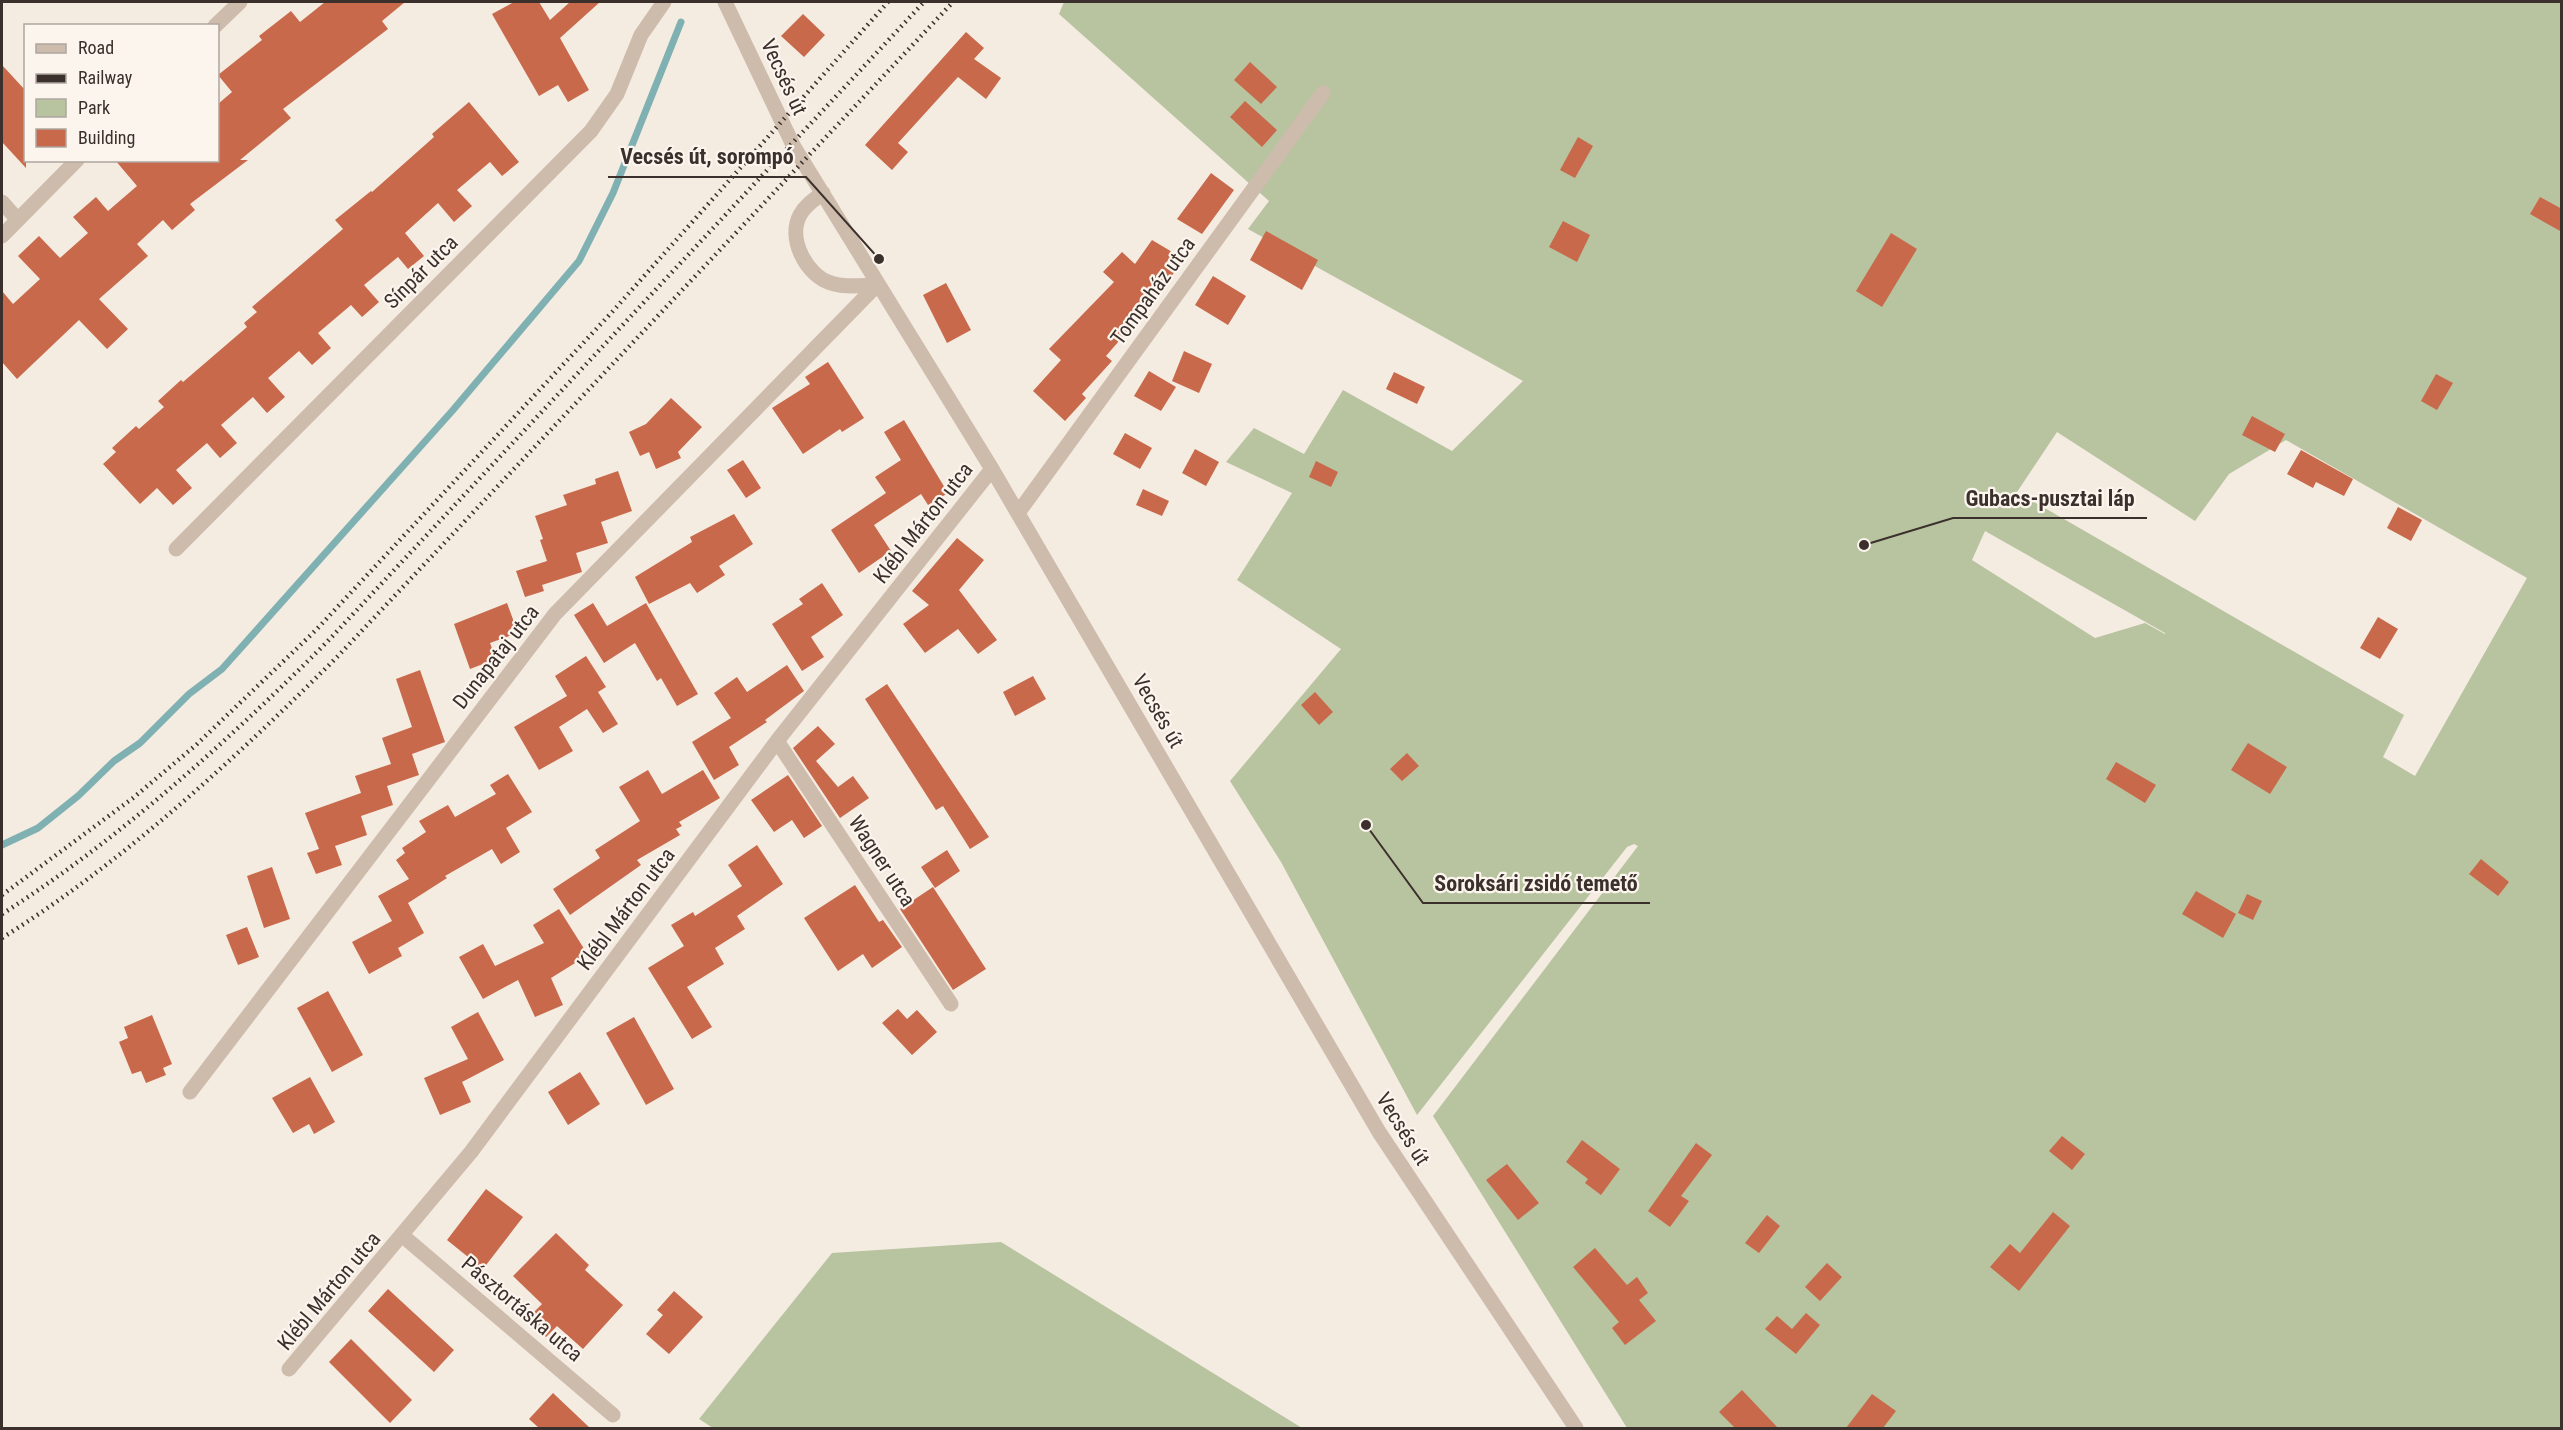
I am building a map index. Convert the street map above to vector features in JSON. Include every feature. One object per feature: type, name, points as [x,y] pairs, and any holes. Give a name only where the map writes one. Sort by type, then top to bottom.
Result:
[{"type":"street","points":[[217,24],[240,2]]},
{"type":"street","name":"Sínpár utca","points":[[176,549],[591,131],[617,94],[641,35],[664,2]]},
{"type":"street","name":"Vecsés út","points":[[725,2],[794,147],[992,469],[1379,1132],[1576,1428]]},
{"type":"street","name":"Tompaház utca","points":[[1018,513],[1323,93]]},
{"type":"street","points":[[2,236],[75,162]]},
{"type":"street","points":[[823,193],[808,205],[799,217],[797,234],[802,257],[814,273],[830,283],[877,285]]},
{"type":"street","points":[[2,202],[17,219]]},
{"type":"street","name":"Dunapataj utca","points":[[190,1092],[555,614],[877,285]]},
{"type":"street","name":"Klébl Márton utca","points":[[290,1369],[471,1152],[777,741],[992,469]]},
{"type":"street","name":"Wagner utca","points":[[777,741],[951,1004]]},
{"type":"street","name":"Pásztortáska utca","points":[[403,1236],[613,1415]]},
{"type":"green space","points":[[1064,2],[2561,2],[2561,1428],[1627,1428],[1433,1116],[1638,846],[1634,844],[1627,847],[1417,1115],[1281,862],[1230,781],[1341,649],[1237,580],[1292,493],[1226,462],[1254,428],[1304,454],[1343,390],[1452,451],[1523,381],[1248,229],[1269,201],[1059,14]],"holes":[[[2057,432],[2195,521],[2229,474],[2286,440],[2527,578],[2415,776],[2383,757],[2404,715],[2017,492]],[[1985,531],[2165,633],[2165,634],[2145,623],[2095,638],[1972,560]]]},
{"type":"green space","points":[[1001,1242],[1302,1428],[713,1428],[699,1419],[832,1253]]},
{"type":"building","points":[[325,2],[405,2],[382,21],[388,29],[283,109],[291,118],[240,160],[248,160],[190,204],[195,210],[172,230],[163,220],[137,244],[148,256],[99,299],[128,329],[107,349],[79,320],[17,379],[2,362],[2,291],[13,304],[40,279],[18,256],[39,236],[60,258],[88,233],[73,217],[96,197],[108,211],[137,186],[117,162],[219,162],[219,103],[232,92],[219,74],[262,40],[259,36],[291,11],[300,22]]},
{"type":"building","points":[[514,2],[539,2],[550,20],[570,2],[600,2],[560,38],[589,90],[568,102],[558,85],[539,96],[492,14]]},
{"type":"building","points":[[803,14],[825,35],[804,57],[781,36]]},
{"type":"building","points":[[966,32],[984,48],[974,59],[1001,78],[986,99],[958,77],[898,143],[908,152],[892,170],[865,145]]},
{"type":"building","points":[[1250,62],[1277,87],[1261,104],[1234,80]]},
{"type":"building","points":[[2,65],[24,89],[24,162],[26,162],[26,168],[2,142]]},
{"type":"building","points":[[1245,101],[1277,130],[1262,147],[1230,117]]},
{"type":"building","points":[[469,102],[519,162],[502,176],[490,162],[457,190],[472,206],[454,222],[438,203],[405,233],[424,256],[408,269],[398,257],[364,285],[379,302],[362,317],[351,305],[318,333],[331,348],[312,365],[299,351],[268,378],[285,397],[267,413],[253,397],[221,425],[237,443],[220,458],[207,443],[176,470],[192,488],[173,505],[157,488],[140,504],[103,464],[116,452],[112,448],[136,426],[139,429],[164,407],[158,401],[247,327],[244,323],[257,312],[252,307],[343,229],[335,220],[372,192],[434,137],[432,134]]},
{"type":"building","points":[[1578,137],[1593,146],[1575,178],[1560,170]]},
{"type":"building","points":[[1211,173],[1234,190],[1202,234],[1177,219]]},
{"type":"building","points":[[2540,197],[2562,209],[2562,232],[2530,214]]},
{"type":"building","points":[[1563,221],[1590,235],[1577,262],[1549,247]]},
{"type":"building","points":[[1266,231],[1318,260],[1302,290],[1250,260]]},
{"type":"building","points":[[1891,233],[1917,249],[1882,307],[1856,291]]},
{"type":"building","points":[[1152,240],[1184,259],[1163,290],[1106,356],[1112,361],[1082,394],[1086,398],[1065,421],[1033,391],[1061,360],[1049,349],[1114,282],[1103,272],[1122,252],[1135,264]]},
{"type":"building","points":[[1213,276],[1246,296],[1228,325],[1195,305]]},
{"type":"building","points":[[946,283],[971,330],[947,343],[923,295]]},
{"type":"building","points":[[1184,351],[1212,364],[1199,393],[1172,381]]},
{"type":"building","points":[[828,362],[864,418],[842,432],[840,429],[803,454],[772,408],[810,384],[805,377]]},
{"type":"building","points":[[1149,371],[1176,387],[1161,411],[1134,396]]},
{"type":"building","points":[[1394,372],[1425,387],[1417,404],[1386,389]]},
{"type":"building","points":[[2436,374],[2453,383],[2437,410],[2421,401]]},
{"type":"building","points":[[671,398],[702,427],[678,452],[681,458],[656,469],[649,452],[640,456],[629,432],[646,424]]},
{"type":"building","points":[[2252,416],[2285,434],[2275,452],[2242,435]]},
{"type":"building","points":[[904,420],[948,493],[928,505],[921,494],[874,525],[891,551],[859,573],[831,530],[886,493],[875,477],[901,460],[884,432]]},
{"type":"building","points":[[1125,433],[1152,448],[1140,469],[1113,454]]},
{"type":"building","points":[[1195,449],[1219,462],[1206,486],[1182,473]]},
{"type":"building","points":[[2301,450],[2353,479],[2344,496],[2316,482],[2313,488],[2287,474]]},
{"type":"building","points":[[743,460],[761,488],[746,498],[727,470]]},
{"type":"building","points":[[1316,461],[1338,472],[1331,487],[1309,477]]},
{"type":"building","points":[[618,471],[632,511],[601,522],[608,543],[576,553],[582,572],[542,585],[544,591],[525,597],[516,571],[547,561],[540,540],[543,539],[535,516],[567,505],[563,495],[596,484],[595,479]]},
{"type":"building","points":[[1143,489],[1169,501],[1162,516],[1136,505]]},
{"type":"building","points":[[2398,507],[2422,520],[2411,541],[2387,528]]},
{"type":"building","points":[[734,514],[753,544],[719,566],[725,575],[697,593],[690,583],[649,604],[635,577],[692,542],[690,537]]},
{"type":"building","points":[[957,538],[984,560],[959,590],[997,640],[978,654],[958,629],[925,653],[903,624],[929,605],[912,591]]},
{"type":"building","points":[[822,583],[843,615],[811,637],[824,657],[802,671],[772,624],[803,604],[799,599]]},
{"type":"building","points":[[507,603],[518,633],[490,643],[496,659],[470,669],[454,624]]},
{"type":"building","points":[[593,603],[607,626],[646,603],[698,694],[677,706],[661,678],[657,681],[635,643],[604,663],[574,615]]},
{"type":"building","points":[[2378,617],[2398,629],[2380,659],[2360,648]]},
{"type":"building","points":[[586,656],[606,687],[598,692],[618,724],[603,733],[587,709],[559,727],[573,751],[539,770],[514,727],[567,696],[555,676]]},
{"type":"building","points":[[787,665],[804,691],[765,720],[767,722],[729,747],[739,765],[714,780],[692,742],[731,718],[714,693],[737,677],[747,692]]},
{"type":"building","points":[[420,670],[445,742],[412,754],[419,775],[387,786],[393,805],[361,816],[367,835],[335,846],[342,865],[316,874],[307,853],[319,849],[305,813],[361,793],[355,776],[391,764],[382,738],[412,727],[396,679]]},
{"type":"building","points":[[1033,676],[1046,699],[1015,716],[1003,692]]},
{"type":"building","points":[[887,684],[989,837],[970,849],[943,806],[936,810],[865,699]]},
{"type":"building","points":[[1315,692],[1333,712],[1319,725],[1301,705]]},
{"type":"building","points":[[818,726],[835,744],[816,761],[838,787],[853,776],[869,798],[840,818],[793,748]]},
{"type":"building","points":[[2248,743],[2287,767],[2270,794],[2231,770]]},
{"type":"building","points":[[1407,753],[1419,766],[1402,781],[1390,769]]},
{"type":"building","points":[[2116,762],[2156,785],[2145,803],[2106,779]]},
{"type":"building","points":[[648,770],[662,794],[703,770],[720,798],[679,822],[682,826],[676,829],[680,835],[637,860],[641,865],[570,915],[553,889],[600,858],[595,850],[640,821],[619,787]]},
{"type":"building","points":[[508,774],[532,812],[506,828],[520,852],[501,864],[492,849],[445,876],[447,878],[408,903],[424,933],[398,948],[402,956],[369,974],[352,942],[392,921],[378,896],[409,879],[396,860],[405,853],[402,848],[426,832],[419,821],[448,805],[455,817],[496,794],[490,785]]},
{"type":"building","points":[[788,775],[822,826],[804,838],[792,820],[774,832],[751,800]]},
{"type":"building","points":[[757,845],[783,884],[737,916],[745,929],[715,948],[724,964],[687,987],[712,1027],[692,1039],[648,968],[684,946],[671,925],[693,912],[695,916],[742,886],[728,865]]},
{"type":"building","points":[[947,850],[960,871],[935,888],[921,867]]},
{"type":"building","points":[[2481,859],[2509,882],[2498,896],[2469,874]]},
{"type":"building","points":[[272,867],[290,919],[264,928],[247,876]]},
{"type":"building","points":[[855,885],[879,922],[883,920],[902,947],[872,968],[863,954],[838,971],[804,918]]},
{"type":"building","points":[[933,887],[986,969],[953,990],[900,909]]},
{"type":"building","points":[[2196,891],[2236,914],[2223,938],[2182,914]]},
{"type":"building","points":[[2247,894],[2262,901],[2253,920],[2238,913]]},
{"type":"building","points":[[559,909],[588,955],[551,978],[563,1005],[535,1017],[518,980],[483,999],[459,957],[483,944],[495,966],[544,943],[533,925]]},
{"type":"building","points":[[247,927],[259,957],[238,965],[226,935]]},
{"type":"building","points":[[328,991],[363,1055],[332,1072],[297,1008]]},
{"type":"building","points":[[898,1009],[907,1019],[917,1010],[937,1032],[912,1055],[882,1023]]},
{"type":"building","points":[[478,1012],[504,1060],[462,1082],[471,1102],[440,1115],[424,1078],[468,1059],[451,1027]]},
{"type":"building","points":[[152,1015],[172,1064],[163,1068],[166,1075],[146,1083],[141,1071],[132,1074],[119,1042],[128,1038],[124,1027]]},
{"type":"building","points":[[634,1017],[674,1089],[646,1105],[606,1033]]},
{"type":"building","points":[[580,1072],[600,1104],[568,1125],[548,1092]]},
{"type":"building","points":[[310,1077],[335,1122],[314,1134],[309,1124],[293,1133],[272,1098]]},
{"type":"building","points":[[2062,1136],[2085,1154],[2072,1170],[2049,1151]]},
{"type":"building","points":[[1582,1140],[1620,1169],[1601,1195],[1585,1183],[1588,1179],[1566,1162]]},
{"type":"building","points":[[1696,1143],[1712,1155],[1681,1196],[1689,1201],[1670,1227],[1648,1211]]},
{"type":"building","points":[[1507,1164],[1539,1203],[1518,1220],[1486,1180]]},
{"type":"building","points":[[486,1189],[523,1217],[483,1269],[447,1240]]},
{"type":"building","points":[[2053,1212],[2070,1226],[2019,1291],[1990,1267],[2010,1244],[2020,1253]]},
{"type":"building","points":[[1767,1215],[1780,1226],[1759,1253],[1745,1243]]},
{"type":"building","points":[[556,1233],[589,1265],[585,1270],[623,1305],[583,1349],[557,1326],[546,1337],[527,1319],[542,1304],[513,1276]]},
{"type":"building","points":[[1595,1248],[1627,1285],[1637,1277],[1648,1293],[1639,1300],[1656,1321],[1625,1345],[1612,1328],[1619,1322],[1573,1267]]},
{"type":"building","points":[[1827,1263],[1842,1277],[1820,1301],[1805,1287]]},
{"type":"building","points":[[388,1289],[454,1350],[434,1372],[368,1311]]},
{"type":"building","points":[[674,1291],[703,1317],[669,1354],[646,1334],[663,1315],[657,1310]]},
{"type":"building","points":[[1806,1313],[1820,1325],[1796,1354],[1765,1329],[1777,1316],[1792,1329]]},
{"type":"building","points":[[351,1339],[412,1400],[390,1423],[329,1362]]},
{"type":"building","points":[[1742,1390],[1778,1428],[1735,1428],[1719,1412]]},
{"type":"building","points":[[553,1393],[590,1428],[539,1428],[529,1419]]},
{"type":"building","points":[[1872,1394],[1896,1411],[1883,1428],[1846,1428]]},
{"type":"waterway","points":[[2,845],[38,828],[78,796],[114,761],[140,743],[189,694],[222,669],[453,410],[579,261],[613,193],[681,22]]},
{"type":"railway","points":[[2,895],[133,798],[196,745],[316,630],[613,311],[888,2]]},
{"type":"railway","points":[[2,914],[89,854],[172,787],[251,716],[327,642],[924,2]]},
{"type":"railway","points":[[2,938],[48,908],[136,841],[220,769],[300,694],[953,2]]},
{"type":"place","name":"Vecsés út, sorompó","points":[[879,259]]},
{"type":"place","name":"Gubacs-pusztai láp","points":[[1864,545]]},
{"type":"place","name":"Soroksári zsidó temető","points":[[1366,825]]}]
